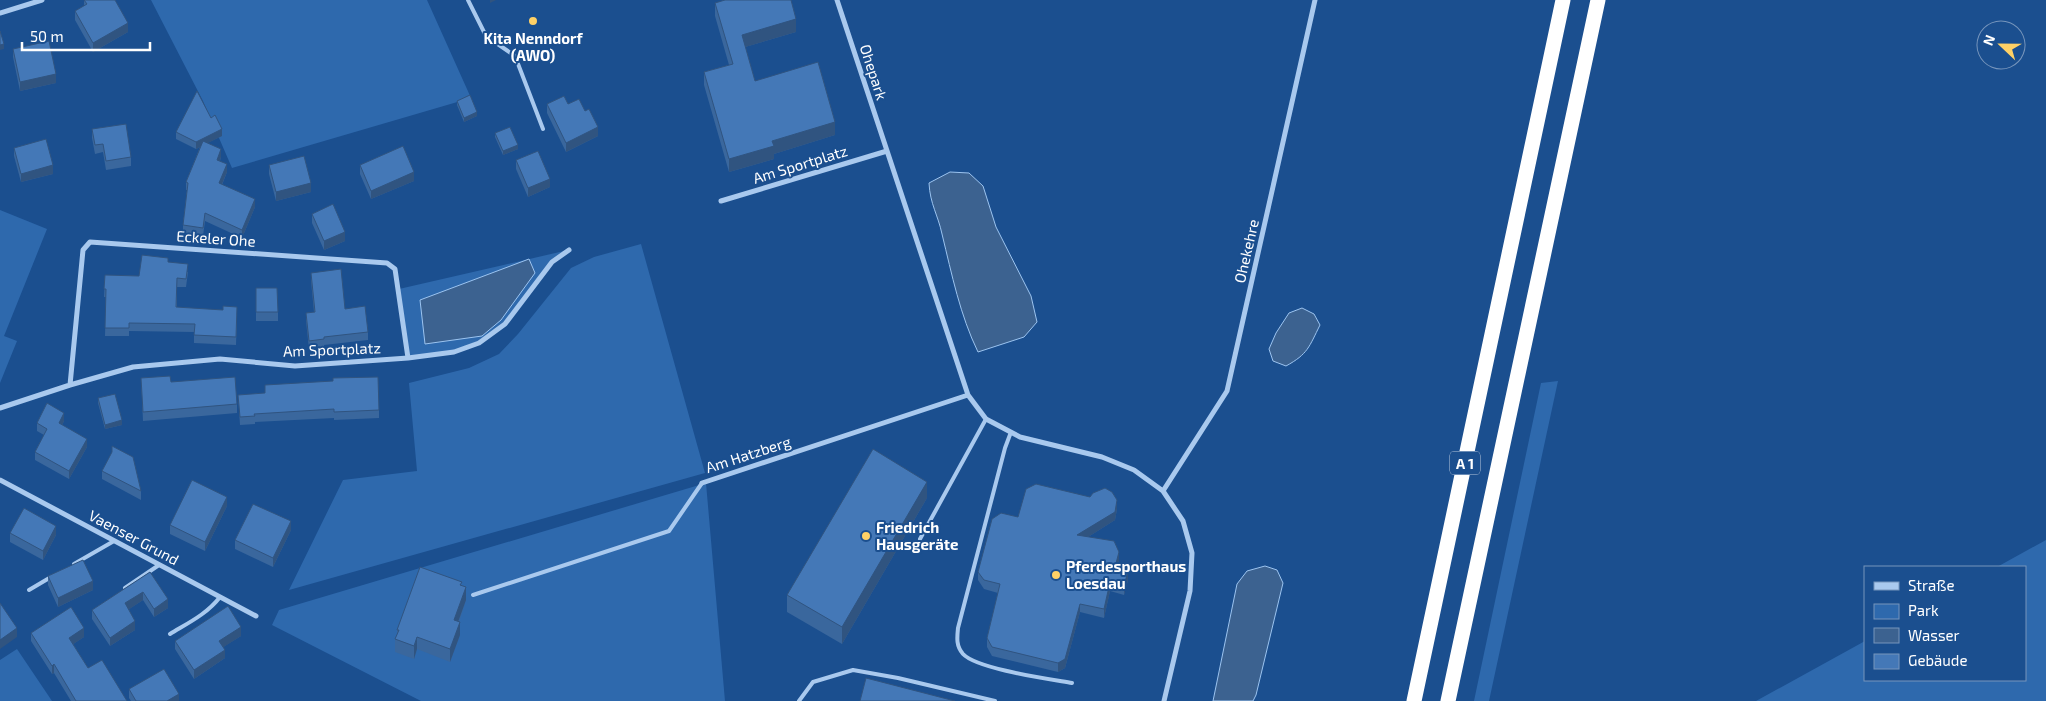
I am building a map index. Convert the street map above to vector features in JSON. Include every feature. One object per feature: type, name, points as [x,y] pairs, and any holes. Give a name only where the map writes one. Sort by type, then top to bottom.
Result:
[{"type":"highway","name":"A 1","points":[[1414,701],[1563,0]]},
{"type":"highway","name":"A 1","points":[[1448,701],[1598,0]]},
{"type":"street","points":[[0,13],[42,0]]},
{"type":"street","name":"Ohepark","points":[[837,0],[887,151]]},
{"type":"street","name":"Ohekehre","points":[[1163,491],[1227,391],[1315,0]]},
{"type":"street","points":[[887,151],[968,395],[986,419],[1020,436],[1102,457],[1134,470],[1163,491],[1183,521],[1192,553],[1190,590],[1164,701]]},
{"type":"street","name":"Am Sportplatz","points":[[721,201],[887,151]]},
{"type":"street","name":"Eckeler Ohe","points":[[70,385],[83,250],[90,242],[388,263],[395,269],[408,358]]},
{"type":"street","name":"Am Sportplatz","points":[[0,408],[133,367],[220,359],[295,366],[408,358],[454,352],[479,343],[505,324],[552,262],[569,250]]},
{"type":"street","name":"Am Hatzberg","points":[[702,482],[968,395]]},
{"type":"street","name":"Vaenser Grund","points":[[0,480],[256,616]]},
{"type":"lane","points":[[468,0],[486,36],[515,56],[543,130]]},
{"type":"lane","points":[[920,539],[986,419]]},
{"type":"lane","points":[[1011,432],[1005,448],[958,628],[957,643],[962,653],[981,664],[1072,683]]},
{"type":"lane","name":"Am Hatzberg","points":[[472,595],[670,531],[702,482]]},
{"type":"lane","points":[[71,566],[114,541]]},
{"type":"lane","points":[[122,590],[159,565]]},
{"type":"lane","points":[[29,590],[54,575]]},
{"type":"lane","points":[[170,634],[197,618],[220,597]]},
{"type":"lane","points":[[799,701],[813,682],[853,670],[898,678],[995,701]]},
{"type":"green space","points":[[151,0],[427,0],[471,98],[232,168],[203,101]]},
{"type":"green space","points":[[0,210],[47,229],[4,336],[17,341],[0,383]]},
{"type":"green space","points":[[641,244],[705,473],[289,590],[343,480],[417,471],[409,383],[469,368],[499,354],[518,334],[571,268],[594,257]]},
{"type":"green space","points":[[564,251],[551,261],[504,322],[478,341],[454,351],[409,357],[399,289]]},
{"type":"green space","points":[[1558,381],[1489,701],[1474,701],[1541,383]]},
{"type":"green space","points":[[706,483],[725,701],[421,701],[272,625],[279,610]]},
{"type":"green space","points":[[2046,540],[2046,701],[1756,701],[1864,642],[1864,681],[2026,681],[2026,566],[1999,566]]},
{"type":"green space","points":[[17,649],[52,701],[0,701],[0,660]]},
{"type":"water","points":[[950,172],[969,173],[983,186],[996,227],[1031,296],[1037,322],[1024,337],[978,352],[961,309],[932,203],[929,183]]},
{"type":"water","points":[[529,259],[535,273],[501,320],[482,336],[425,344],[420,300]]},
{"type":"water","points":[[1302,308],[1314,314],[1320,325],[1310,344],[1304,354],[1286,366],[1273,361],[1269,349],[1276,333],[1289,313]]},
{"type":"water","points":[[1265,566],[1277,570],[1283,583],[1256,695],[1253,701],[1213,701],[1237,584],[1247,571]]},
{"type":"building","points":[[84,0],[115,0],[128,23],[93,43],[75,11],[87,4]]},
{"type":"building","points":[[725,0],[791,0],[796,19],[742,35],[755,81],[818,62],[835,122],[772,141],[774,146],[729,159],[704,72],[733,64],[715,3]]},
{"type":"building","points":[[0,31],[4,44],[0,45]]},
{"type":"building","points":[[49,41],[56,74],[20,82],[13,49]]},
{"type":"building","points":[[197,91],[211,118],[215,115],[222,129],[196,142],[176,132]]},
{"type":"building","points":[[470,95],[477,112],[464,118],[457,101]]},
{"type":"building","points":[[564,96],[568,104],[579,99],[585,111],[589,109],[598,127],[566,143],[547,104]]},
{"type":"building","points":[[126,124],[131,157],[106,161],[103,144],[95,145],[92,129]]},
{"type":"building","points":[[510,127],[518,145],[503,151],[495,133]]},
{"type":"building","points":[[46,139],[53,165],[21,174],[14,148]]},
{"type":"building","points":[[203,141],[221,149],[217,160],[227,164],[219,183],[255,199],[242,230],[205,213],[203,228],[183,225],[188,183],[186,182]]},
{"type":"building","points":[[403,146],[414,172],[371,191],[360,165]]},
{"type":"building","points":[[538,151],[550,179],[528,188],[516,160]]},
{"type":"building","points":[[304,156],[311,183],[276,192],[269,165]]},
{"type":"building","points":[[333,204],[345,232],[324,241],[312,214]]},
{"type":"building","points":[[142,255],[168,258],[168,262],[188,264],[186,279],[177,278],[176,307],[223,310],[223,306],[237,307],[236,337],[194,335],[195,324],[129,323],[129,328],[105,328],[105,275],[139,276]]},
{"type":"building","points":[[341,269],[345,309],[365,306],[368,332],[324,337],[324,339],[309,341],[306,313],[315,312],[311,273]]},
{"type":"building","points":[[256,288],[277,288],[278,312],[256,312]]},
{"type":"building","points":[[170,376],[171,382],[235,377],[237,404],[143,412],[141,378]]},
{"type":"building","points":[[378,377],[379,410],[334,412],[334,409],[254,414],[255,416],[240,417],[238,395],[265,393],[265,385],[333,381],[333,378]]},
{"type":"building","points":[[115,394],[122,420],[105,425],[98,398]]},
{"type":"building","points":[[47,403],[64,413],[59,423],[87,439],[69,471],[35,452],[47,429],[37,423]]},
{"type":"building","points":[[112,446],[133,457],[141,491],[102,471],[112,452]]},
{"type":"building","points":[[873,449],[927,482],[842,627],[787,595]]},
{"type":"building","points":[[192,480],[227,497],[205,542],[170,525]]},
{"type":"building","points":[[1036,484],[1090,497],[1093,493],[1105,488],[1112,492],[1117,500],[1115,512],[1077,535],[1114,541],[1119,552],[1115,567],[1128,571],[1124,586],[1110,582],[1104,609],[1080,604],[1065,659],[1058,663],[992,647],[987,638],[1000,584],[984,580],[978,572],[992,519],[1001,513],[1018,517],[1026,489]]},
{"type":"building","points":[[253,504],[291,521],[273,558],[235,540]]},
{"type":"building","points":[[24,508],[56,526],[43,551],[10,533]]},
{"type":"building","points":[[83,560],[93,581],[58,598],[48,576]]},
{"type":"building","points":[[420,567],[462,582],[460,585],[466,587],[454,620],[460,622],[450,649],[417,637],[414,646],[395,639]]},
{"type":"building","points":[[150,572],[168,599],[154,609],[143,592],[125,603],[135,621],[110,638],[92,610]]},
{"type":"building","points":[[0,603],[17,628],[0,640]]},
{"type":"building","points":[[228,606],[241,627],[219,641],[225,650],[194,670],[175,641]]},
{"type":"building","points":[[71,607],[84,628],[69,638],[88,668],[102,660],[127,701],[76,701],[54,664],[52,666],[31,633]]},
{"type":"building","points":[[164,669],[179,694],[167,701],[136,701],[129,689]]},
{"type":"building","points":[[866,678],[955,701],[860,701]]},
{"type":"place","name":"Kita Nenndorf (AWO)","points":[[533,21]]},
{"type":"place","name":"Friedrich Hausgeräte","points":[[866,536]]},
{"type":"place","name":"Pferdesporthaus Loesdau","points":[[1056,575]]}]
